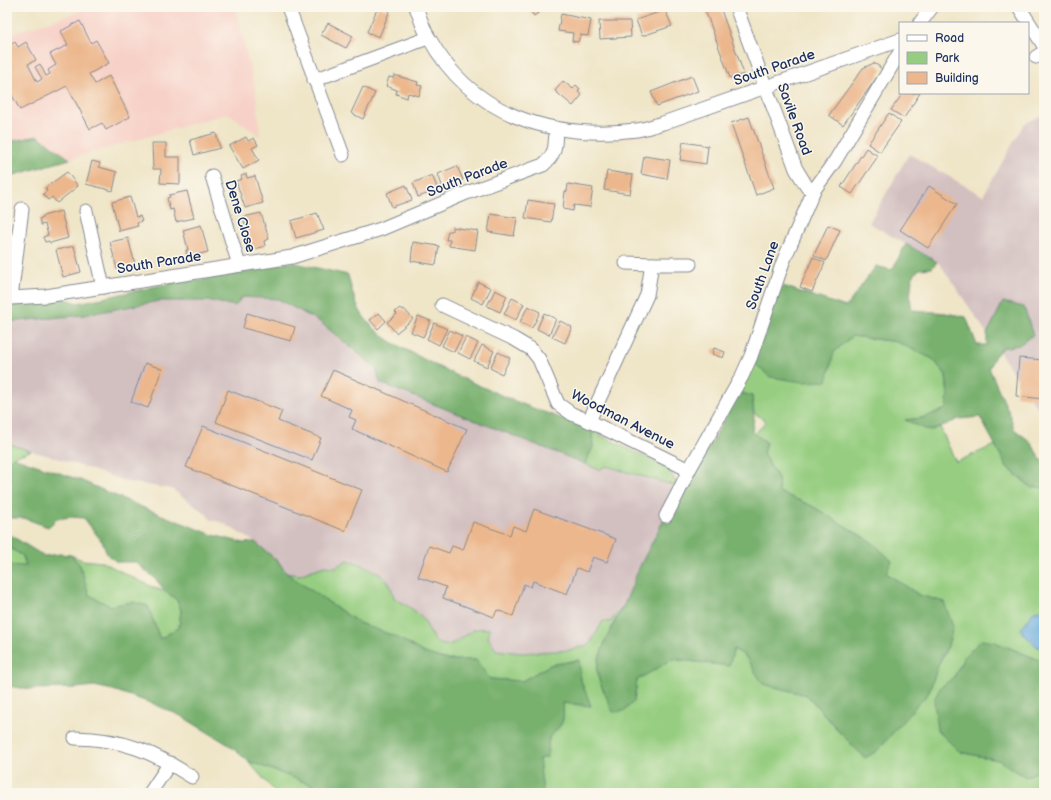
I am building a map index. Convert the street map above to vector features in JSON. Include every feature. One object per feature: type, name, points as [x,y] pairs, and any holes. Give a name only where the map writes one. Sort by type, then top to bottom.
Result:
[{"type":"street","points":[[288,7],[343,155]]},
{"type":"street","points":[[416,7],[428,38],[450,69],[474,93],[495,107],[520,119],[556,128]]},
{"type":"street","name":"Savile Road","points":[[736,7],[796,169],[807,187],[814,190]]},
{"type":"street","points":[[921,22],[932,7]]},
{"type":"street","points":[[1019,7],[1029,22]]},
{"type":"street","points":[[1029,23],[1044,46]]},
{"type":"street","points":[[314,80],[428,38]]},
{"type":"street","name":"South Parade","points":[[22,209],[11,298],[46,296],[292,257],[381,229],[464,194],[543,165],[551,159],[555,147],[556,128],[612,132],[638,130],[663,123],[899,40]]},
{"type":"street","name":"South Lane","points":[[666,516],[689,470],[742,376],[751,356],[783,262],[814,190],[835,161],[899,54]]},
{"type":"street","name":"Dene Close","points":[[212,176],[239,265]]},
{"type":"street","points":[[86,211],[103,287]]},
{"type":"street","points":[[626,263],[690,264]]},
{"type":"street","points":[[589,421],[647,295],[652,264]]},
{"type":"street","name":"Woodman Avenue","points":[[442,304],[514,338],[531,349],[539,360],[558,404],[572,414],[689,470]]},
{"type":"street","points":[[75,738],[92,738],[121,743],[148,752],[170,763],[192,777]]},
{"type":"street","points":[[150,793],[170,763]]},
{"type":"shaded area","points":[[94,7],[235,7],[256,93],[260,136],[228,113],[70,159],[38,136],[7,142],[7,35]]},
{"type":"shaded area","points":[[1044,114],[1044,418],[940,264],[869,223],[909,154],[983,196],[1024,124]]},
{"type":"shaded area","points":[[242,297],[278,299],[320,322],[376,368],[380,383],[599,470],[606,466],[676,486],[666,516],[632,583],[624,605],[610,622],[603,621],[590,644],[572,650],[521,653],[496,650],[488,637],[490,629],[476,629],[450,645],[441,644],[430,636],[423,618],[394,598],[383,578],[361,564],[348,560],[336,567],[324,566],[299,575],[286,573],[279,562],[255,542],[221,522],[211,520],[206,514],[172,489],[128,482],[7,443],[7,322],[84,315],[159,301],[211,301],[235,306]]},
{"type":"green space","points":[[38,136],[70,159],[7,177],[7,142]]},
{"type":"green space","points":[[906,244],[937,262],[932,268],[919,269],[912,278],[910,298],[912,310],[946,313],[966,317],[977,345],[987,345],[987,334],[1003,302],[1024,307],[1033,335],[1019,345],[1002,348],[994,357],[989,368],[1010,415],[1014,429],[1031,442],[1044,463],[1044,488],[1032,488],[1007,467],[980,417],[959,419],[930,431],[905,420],[922,418],[946,409],[948,397],[946,375],[933,359],[897,342],[852,336],[834,352],[827,381],[803,382],[770,377],[752,361],[772,303],[783,286],[846,307],[876,266],[892,270]]},
{"type":"green space","points":[[291,262],[348,275],[360,312],[385,338],[441,368],[512,400],[592,431],[593,447],[585,464],[380,383],[376,368],[320,322],[278,299],[242,297],[235,306],[211,301],[159,301],[84,315],[7,322],[7,306],[64,298],[77,303],[176,282],[206,279]]},
{"type":"green space","points":[[852,336],[897,342],[933,359],[946,375],[948,397],[947,409],[922,418],[906,420],[930,431],[940,427],[956,462],[995,445],[1007,467],[1032,488],[1044,488],[1044,598],[1042,602],[1044,605],[1044,613],[1040,610],[1022,633],[1034,642],[1037,647],[1044,647],[1044,662],[995,642],[964,657],[954,677],[940,688],[960,752],[998,760],[1026,777],[1039,770],[1044,764],[1044,793],[543,793],[539,759],[547,757],[549,737],[558,729],[562,722],[563,703],[591,706],[581,681],[579,660],[550,665],[522,681],[490,679],[476,660],[448,660],[424,653],[397,637],[359,623],[286,573],[299,575],[324,566],[336,567],[347,560],[358,563],[383,576],[391,587],[394,598],[408,606],[419,615],[425,622],[435,641],[439,644],[444,645],[454,643],[474,630],[490,629],[488,637],[496,650],[521,653],[572,650],[590,644],[603,621],[610,622],[624,605],[613,624],[599,658],[597,670],[599,680],[605,694],[624,711],[634,702],[637,680],[672,659],[729,666],[733,649],[745,655],[763,684],[807,695],[844,737],[865,758],[928,694],[939,663],[948,646],[944,602],[919,595],[886,573],[873,543],[812,506],[779,492],[778,478],[763,454],[766,442],[755,434],[766,421],[754,413],[752,396],[738,392],[752,361],[834,352]]},
{"type":"green space","points":[[738,392],[752,396],[754,417],[752,432],[766,442],[763,454],[778,478],[779,492],[812,506],[873,543],[892,561],[886,573],[919,595],[944,602],[953,626],[948,646],[939,663],[928,694],[877,751],[865,758],[844,737],[807,695],[763,684],[745,656],[734,649],[729,666],[673,659],[637,680],[634,701],[624,711],[613,712],[599,680],[597,670],[599,658],[605,641],[624,605],[640,566],[680,488],[711,445]]},
{"type":"green space","points":[[592,431],[658,463],[671,472],[676,486],[606,466],[599,470],[585,464],[593,447]]},
{"type":"green space","points":[[7,443],[31,451],[13,457],[7,464]]},
{"type":"green space","points":[[13,457],[80,480],[139,506],[213,535],[244,543],[255,542],[279,562],[286,573],[359,623],[397,637],[424,653],[447,660],[476,660],[490,679],[522,681],[550,665],[579,660],[581,681],[591,706],[563,703],[563,719],[558,729],[549,737],[547,757],[539,759],[543,793],[325,793],[318,787],[248,761],[229,745],[181,716],[154,704],[113,690],[94,686],[29,689],[7,686],[7,565],[26,566],[23,556],[7,546],[7,533],[44,556],[60,554],[71,555],[80,565],[89,595],[110,606],[132,602],[148,606],[160,639],[179,627],[181,610],[177,600],[165,591],[155,578],[135,562],[117,562],[107,554],[103,543],[84,518],[70,517],[57,519],[48,527],[24,518],[7,518],[7,464]]},
{"type":"green space","points":[[7,546],[23,556],[26,567],[7,565]]},
{"type":"green space","points":[[71,555],[82,560],[102,562],[154,588],[165,591],[177,600],[181,610],[179,627],[160,639],[148,606],[132,602],[110,606],[89,595],[80,565]]},
{"type":"green space","points":[[981,640],[995,642],[1044,662],[1044,764],[1039,770],[1026,777],[998,760],[960,752],[937,730],[934,700],[940,688],[954,677],[964,657]]},
{"type":"green space","points":[[248,761],[318,787],[325,793],[276,793]]},
{"type":"water","points":[[1040,610],[1044,613],[1044,647],[1037,647],[1021,629],[1034,611]]},
{"type":"building","points":[[378,7],[390,10],[379,37],[367,32]]},
{"type":"building","points":[[527,7],[544,7],[545,8],[534,16]]},
{"type":"building","points":[[704,7],[720,7],[744,74],[730,78]]},
{"type":"building","points":[[665,10],[672,26],[642,36],[636,20]]},
{"type":"building","points":[[561,14],[591,20],[588,36],[580,35],[578,42],[572,41],[573,33],[558,31]]},
{"type":"building","points":[[80,21],[91,43],[96,40],[109,63],[89,74],[95,84],[109,76],[130,117],[106,130],[102,123],[90,129],[67,86],[20,110],[7,86],[7,46],[15,42],[18,47],[26,42],[36,60],[28,64],[37,82],[42,79],[35,67],[40,64],[46,76],[50,74],[48,70],[56,65],[50,54],[68,45],[61,31]]},
{"type":"building","points":[[599,21],[630,21],[631,37],[600,39]]},
{"type":"building","points":[[328,23],[353,36],[346,48],[321,35]]},
{"type":"building","points":[[874,63],[882,70],[843,125],[829,115],[863,68]]},
{"type":"building","points":[[394,75],[418,82],[417,85],[422,86],[419,96],[408,93],[407,98],[396,94],[397,90],[386,86],[389,77],[394,78]]},
{"type":"building","points":[[692,76],[698,91],[657,106],[651,92]]},
{"type":"building","points":[[563,81],[573,89],[576,85],[580,89],[578,92],[582,95],[573,106],[555,91]]},
{"type":"building","points":[[363,87],[375,93],[363,119],[351,113]]},
{"type":"building","points":[[902,94],[919,94],[904,118],[891,110]]},
{"type":"building","points":[[889,113],[901,122],[880,152],[868,144]]},
{"type":"building","points":[[749,117],[774,188],[756,195],[731,123]]},
{"type":"building","points":[[216,133],[220,148],[194,155],[190,140]]},
{"type":"building","points":[[246,137],[248,141],[254,138],[258,145],[252,148],[259,160],[243,169],[229,146]]},
{"type":"building","points":[[683,142],[708,146],[706,164],[680,160]]},
{"type":"building","points":[[152,143],[166,143],[166,157],[180,157],[180,184],[160,183],[161,169],[153,169]]},
{"type":"building","points":[[866,148],[878,156],[852,194],[841,187]]},
{"type":"building","points":[[644,156],[670,160],[667,179],[641,174]]},
{"type":"building","points":[[92,161],[100,163],[99,167],[117,172],[113,191],[86,184]]},
{"type":"building","points":[[457,166],[463,180],[443,188],[438,174]]},
{"type":"building","points":[[607,171],[633,175],[630,194],[604,190]]},
{"type":"building","points":[[67,172],[78,186],[57,203],[52,197],[48,200],[43,194],[47,191],[45,188]]},
{"type":"building","points":[[246,174],[247,178],[255,176],[263,203],[245,208],[236,181],[242,179],[241,176]]},
{"type":"building","points":[[432,175],[438,190],[418,197],[413,183]]},
{"type":"building","points":[[568,184],[593,188],[590,207],[574,205],[573,211],[563,209],[565,191],[567,192]]},
{"type":"building","points":[[406,185],[412,200],[392,207],[387,193]]},
{"type":"building","points":[[929,186],[957,204],[928,248],[900,230]]},
{"type":"building","points":[[187,191],[194,218],[176,222],[173,209],[170,210],[167,198],[170,197],[169,195]]},
{"type":"building","points":[[130,197],[136,217],[140,216],[142,221],[137,223],[138,226],[119,231],[112,202]]},
{"type":"building","points":[[528,200],[554,204],[551,222],[525,218]]},
{"type":"building","points":[[61,211],[68,238],[50,243],[49,241],[45,242],[43,237],[48,235],[45,224],[41,225],[39,219],[43,216]]},
{"type":"building","points":[[261,213],[269,239],[264,241],[265,246],[252,250],[243,217]]},
{"type":"building","points":[[317,213],[324,230],[296,238],[291,221]]},
{"type":"building","points":[[491,214],[517,218],[514,236],[488,232]]},
{"type":"building","points":[[201,225],[208,252],[187,257],[186,250],[188,250],[183,230]]},
{"type":"building","points":[[828,225],[840,230],[826,261],[814,255]]},
{"type":"building","points":[[452,227],[478,231],[475,250],[449,246],[450,240],[446,240],[448,231],[452,231]]},
{"type":"building","points":[[128,238],[135,264],[117,269],[110,242]]},
{"type":"building","points":[[413,242],[439,246],[436,265],[411,261]]},
{"type":"building","points":[[74,246],[81,272],[63,277],[56,250]]},
{"type":"building","points":[[813,257],[825,263],[812,292],[800,287]]},
{"type":"building","points":[[478,282],[491,288],[483,304],[471,298]]},
{"type":"building","points":[[495,290],[507,296],[500,312],[487,306]]},
{"type":"building","points":[[512,298],[524,304],[516,320],[504,314]]},
{"type":"building","points":[[528,306],[540,312],[532,328],[520,322]]},
{"type":"building","points":[[400,308],[402,310],[404,309],[413,319],[396,333],[387,322],[397,314],[395,312]]},
{"type":"building","points":[[247,313],[295,327],[291,341],[243,328]]},
{"type":"building","points":[[379,313],[386,321],[378,329],[370,320]]},
{"type":"building","points":[[544,313],[556,319],[549,335],[537,329]]},
{"type":"building","points":[[418,316],[431,321],[423,337],[411,332]]},
{"type":"building","points":[[560,321],[572,327],[565,343],[552,337]]},
{"type":"building","points":[[434,323],[447,329],[439,345],[427,339]]},
{"type":"building","points":[[450,330],[462,336],[454,352],[442,346]]},
{"type":"building","points":[[466,337],[478,343],[470,359],[458,353]]},
{"type":"building","points":[[482,345],[494,351],[487,367],[474,361]]},
{"type":"building","points":[[714,348],[725,352],[723,358],[712,354]]},
{"type":"building","points":[[498,352],[510,358],[502,374],[490,368]]},
{"type":"building","points":[[1019,358],[1044,360],[1044,399],[1016,396]]},
{"type":"building","points":[[145,363],[162,369],[148,408],[131,402]]},
{"type":"building","points":[[333,370],[467,429],[447,472],[352,429],[356,420],[349,417],[352,410],[321,396]]},
{"type":"building","points":[[228,390],[282,411],[278,421],[321,438],[312,460],[216,422]]},
{"type":"building","points":[[203,426],[362,490],[345,531],[186,467]]},
{"type":"building","points":[[534,509],[616,539],[607,562],[593,557],[587,572],[577,568],[567,594],[533,581],[531,587],[524,584],[513,616],[497,610],[494,617],[443,598],[446,587],[418,577],[429,546],[449,553],[452,546],[463,550],[473,522],[510,535],[513,526],[526,531]]}]
